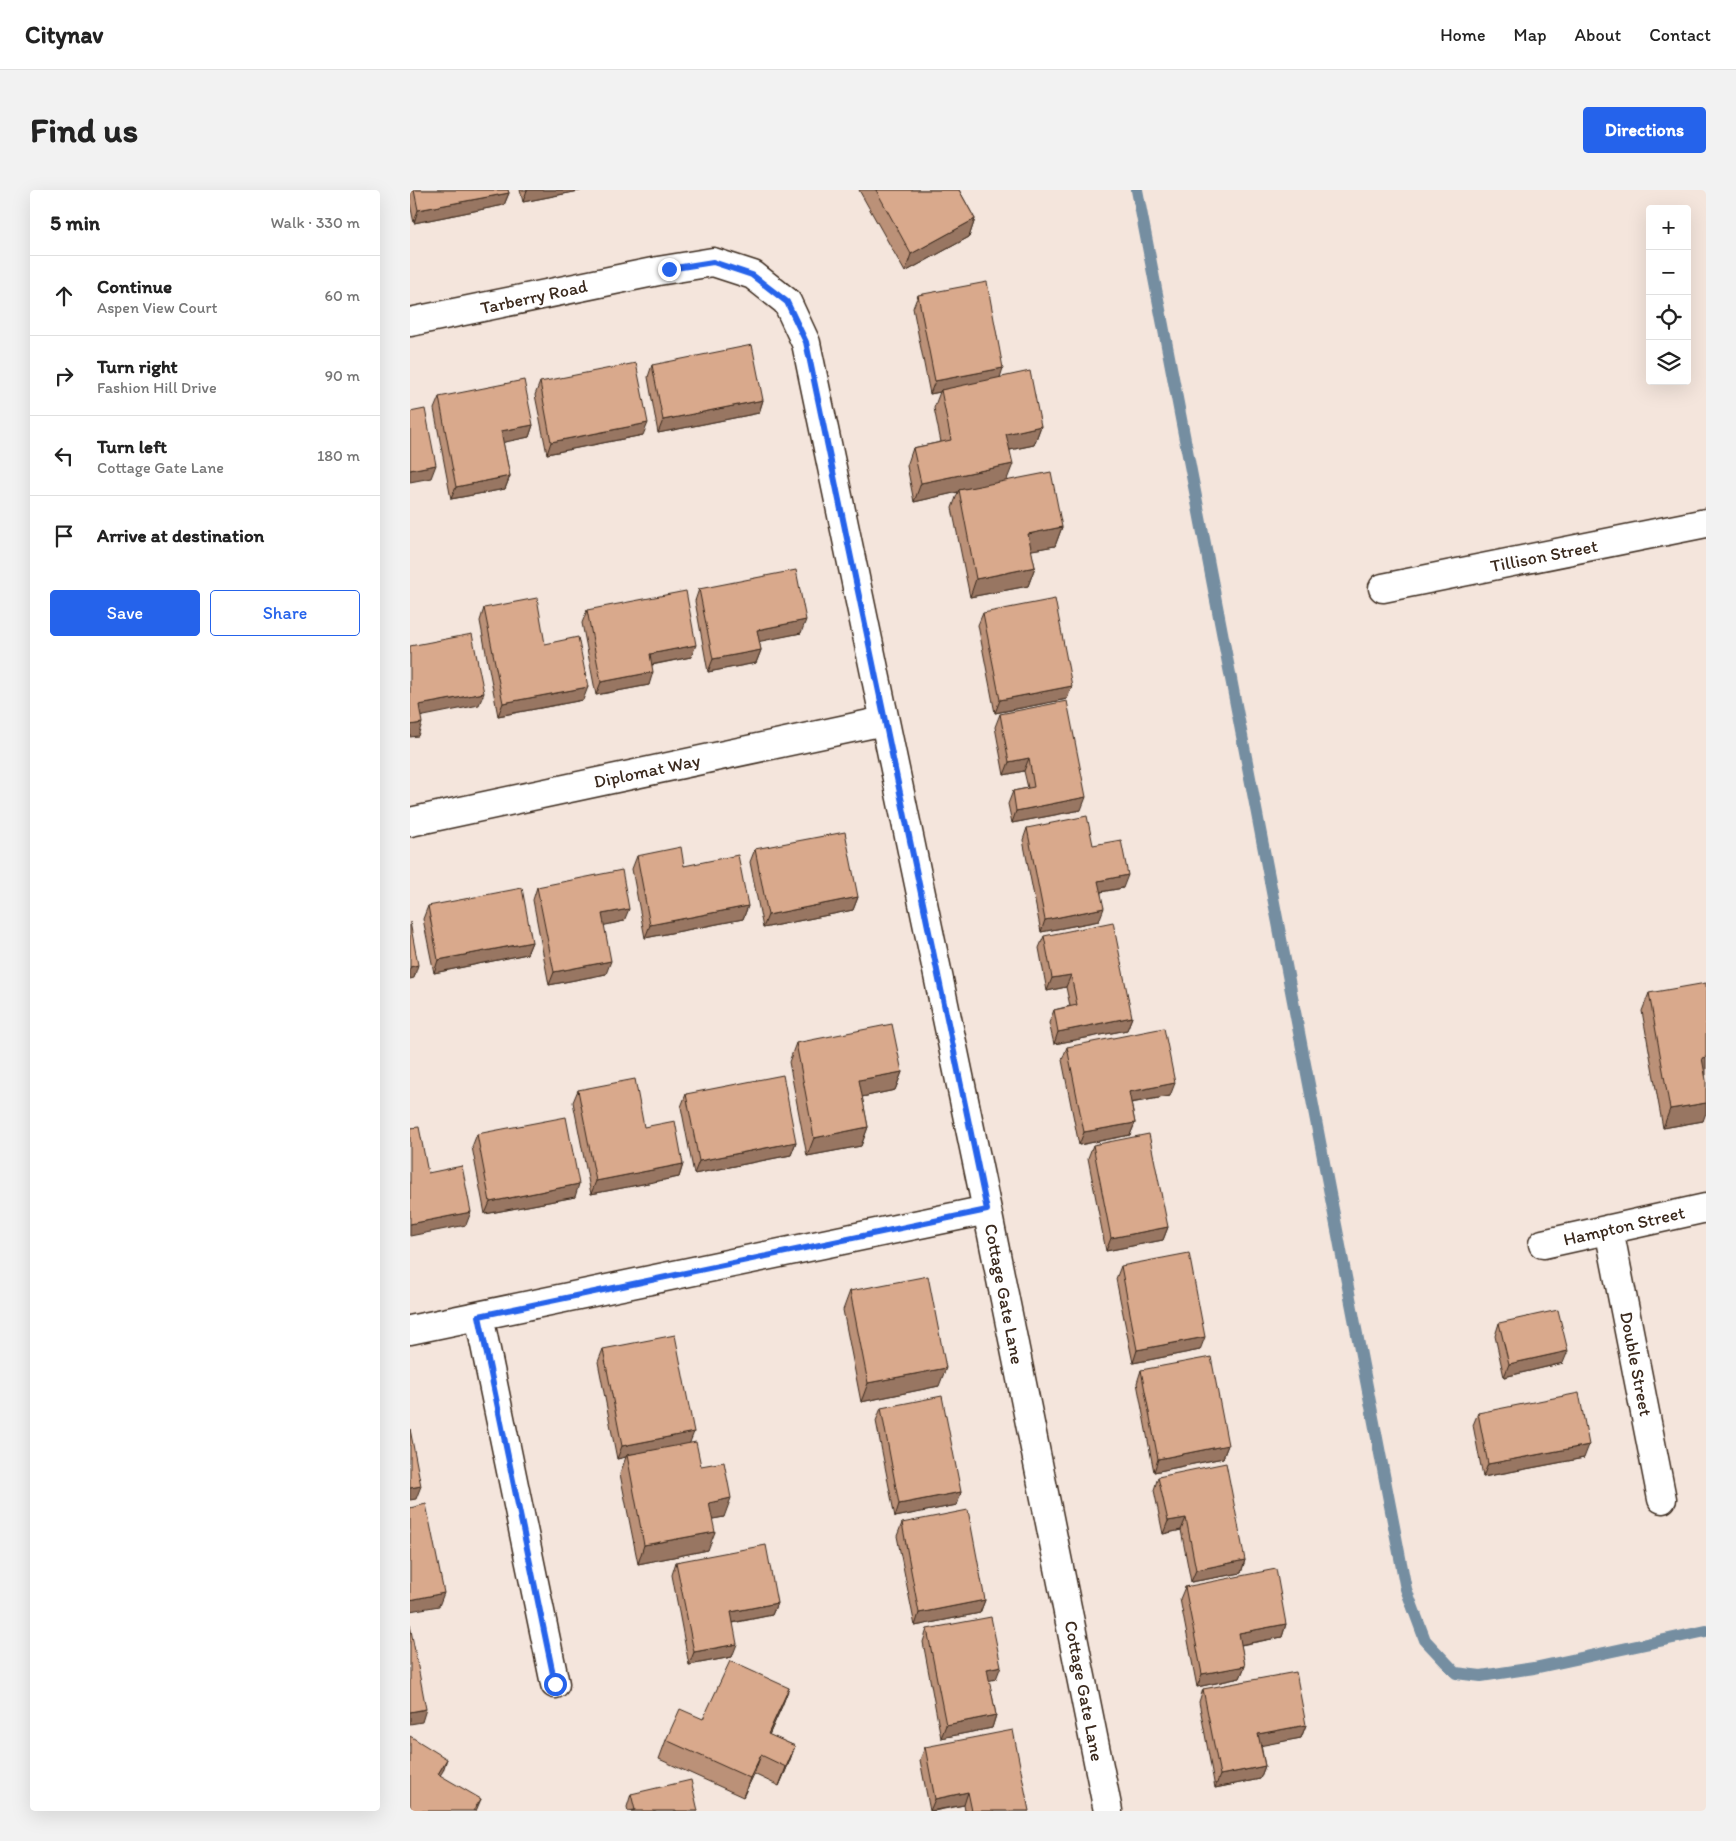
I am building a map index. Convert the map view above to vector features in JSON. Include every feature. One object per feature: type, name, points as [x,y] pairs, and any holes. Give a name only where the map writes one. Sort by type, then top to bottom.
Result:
[{"type":"street","name":"Cottage Gate Lane","points":[[658,271],[713,262],[752,275],[787,302],[806,342],[987,1210],[1108,1811]]},
{"type":"street","name":"Tarberry Road","points":[[410,322],[658,271]]},
{"type":"street","name":"Tillison Street","points":[[1383,588],[1706,523]]},
{"type":"street","name":"Diplomat Way","points":[[410,822],[884,721]]},
{"type":"street","name":"Hampton Street","points":[[1543,1244],[1706,1208]]},
{"type":"street","points":[[410,1330],[987,1210]]},
{"type":"street","name":"Double Street","points":[[1609,1229],[1662,1499]]},
{"type":"street","points":[[479,1316],[555,1684]]},
{"type":"building","points":[[414,190],[508,190],[509,193],[418,210]]},
{"type":"building","points":[[876,190],[959,190],[975,219],[911,254]]},
{"type":"building","points":[[987,282],[1003,368],[935,381],[918,295]]},
{"type":"building","points":[[752,345],[763,400],[663,420],[652,365]]},
{"type":"building","points":[[636,363],[648,423],[551,442],[540,382]]},
{"type":"building","points":[[1030,371],[1041,426],[1006,434],[1013,464],[921,483],[913,448],[951,440],[941,390]]},
{"type":"building","points":[[524,380],[533,425],[501,431],[510,476],[456,487],[439,397]]},
{"type":"building","points":[[425,409],[436,465],[410,470],[410,412]]},
{"type":"building","points":[[1051,472],[1062,527],[1028,534],[1035,567],[976,579],[959,490]]},
{"type":"building","points":[[796,570],[806,620],[757,630],[761,650],[713,659],[699,589]]},
{"type":"building","points":[[686,591],[696,645],[650,654],[653,672],[601,682],[587,610]]},
{"type":"building","points":[[537,598],[545,644],[578,637],[588,687],[503,703],[484,608]]},
{"type":"building","points":[[1055,599],[1072,686],[1000,700],[983,613]]},
{"type":"building","points":[[472,634],[484,693],[419,705],[422,723],[410,725],[410,646]]},
{"type":"building","points":[[1067,701],[1086,797],[1016,811],[1013,791],[1034,787],[1029,758],[1009,762],[1000,714]]},
{"type":"building","points":[[1087,816],[1093,845],[1121,840],[1128,875],[1098,881],[1104,908],[1045,920],[1027,828]]},
{"type":"building","points":[[845,832],[858,897],[768,915],[755,849]]},
{"type":"building","points":[[681,847],[684,866],[738,855],[748,906],[650,925],[637,856]]},
{"type":"building","points":[[622,870],[629,909],[602,914],[611,961],[554,972],[537,887]]},
{"type":"building","points":[[522,888],[532,942],[438,960],[428,906]]},
{"type":"building","points":[[410,922],[418,965],[410,967]]},
{"type":"building","points":[[1113,922],[1132,1017],[1058,1032],[1054,1010],[1077,1005],[1071,975],[1052,978],[1044,936]]},
{"type":"building","points":[[1706,983],[1706,1057],[1702,1058],[1706,1080],[1706,1103],[1670,1109],[1649,993]]},
{"type":"building","points":[[892,1024],[902,1072],[859,1080],[868,1127],[814,1138],[796,1043]]},
{"type":"building","points":[[1164,1028],[1175,1083],[1129,1092],[1135,1123],[1084,1132],[1067,1047]]},
{"type":"building","points":[[783,1075],[796,1142],[699,1161],[686,1094]]},
{"type":"building","points":[[635,1079],[644,1127],[675,1121],[683,1164],[596,1181],[578,1090]]},
{"type":"building","points":[[566,1117],[579,1184],[490,1202],[477,1134]]},
{"type":"building","points":[[419,1127],[428,1173],[462,1166],[471,1212],[410,1224],[410,1128]]},
{"type":"building","points":[[1149,1134],[1168,1227],[1111,1238],[1093,1145]]},
{"type":"building","points":[[1189,1253],[1205,1337],[1137,1350],[1121,1266]]},
{"type":"building","points":[[928,1276],[946,1368],[868,1383],[850,1291]]},
{"type":"building","points":[[1558,1310],[1568,1351],[1509,1364],[1499,1323]]},
{"type":"building","points":[[675,1335],[694,1432],[622,1446],[603,1349]]},
{"type":"building","points":[[1211,1357],[1228,1445],[1158,1459],[1141,1370]]},
{"type":"building","points":[[1579,1393],[1589,1445],[1488,1464],[1478,1413]]},
{"type":"building","points":[[942,1396],[961,1492],[899,1504],[881,1408]]},
{"type":"building","points":[[410,1429],[421,1486],[410,1488]]},
{"type":"building","points":[[696,1442],[701,1466],[724,1462],[731,1498],[709,1503],[715,1532],[644,1545],[627,1455]]},
{"type":"building","points":[[1226,1463],[1245,1560],[1196,1570],[1186,1518],[1168,1521],[1158,1477]]},
{"type":"building","points":[[426,1504],[444,1593],[410,1600],[410,1508]]},
{"type":"building","points":[[968,1510],[985,1600],[919,1613],[902,1523]]},
{"type":"building","points":[[766,1545],[777,1603],[731,1612],[737,1644],[694,1652],[676,1562]]},
{"type":"building","points":[[1276,1569],[1286,1624],[1239,1633],[1245,1666],[1202,1674],[1185,1587]]},
{"type":"building","points":[[991,1617],[1001,1666],[987,1669],[996,1715],[946,1725],[927,1629]]},
{"type":"building","points":[[410,1625],[426,1709],[410,1712]]},
{"type":"building","points":[[730,1661],[789,1688],[768,1734],[795,1746],[786,1767],[761,1755],[750,1778],[666,1740],[680,1709],[703,1719]]},
{"type":"building","points":[[1296,1672],[1306,1725],[1258,1734],[1265,1766],[1220,1775],[1203,1689]]},
{"type":"building","points":[[1013,1730],[1029,1811],[972,1811],[968,1792],[935,1799],[925,1747]]},
{"type":"building","points":[[410,1736],[447,1759],[438,1774],[481,1799],[473,1811],[410,1811]]},
{"type":"building","points":[[691,1780],[698,1811],[628,1811],[635,1810],[631,1794]]},
{"type":"waterway","points":[[1137,190],[1406,1589],[1425,1640],[1456,1673],[1481,1676],[1534,1668],[1706,1631]]},
{"type":"route","points":[[555,1684],[479,1316],[987,1210],[806,342],[787,302],[752,275],[713,262],[669,269]]}]
